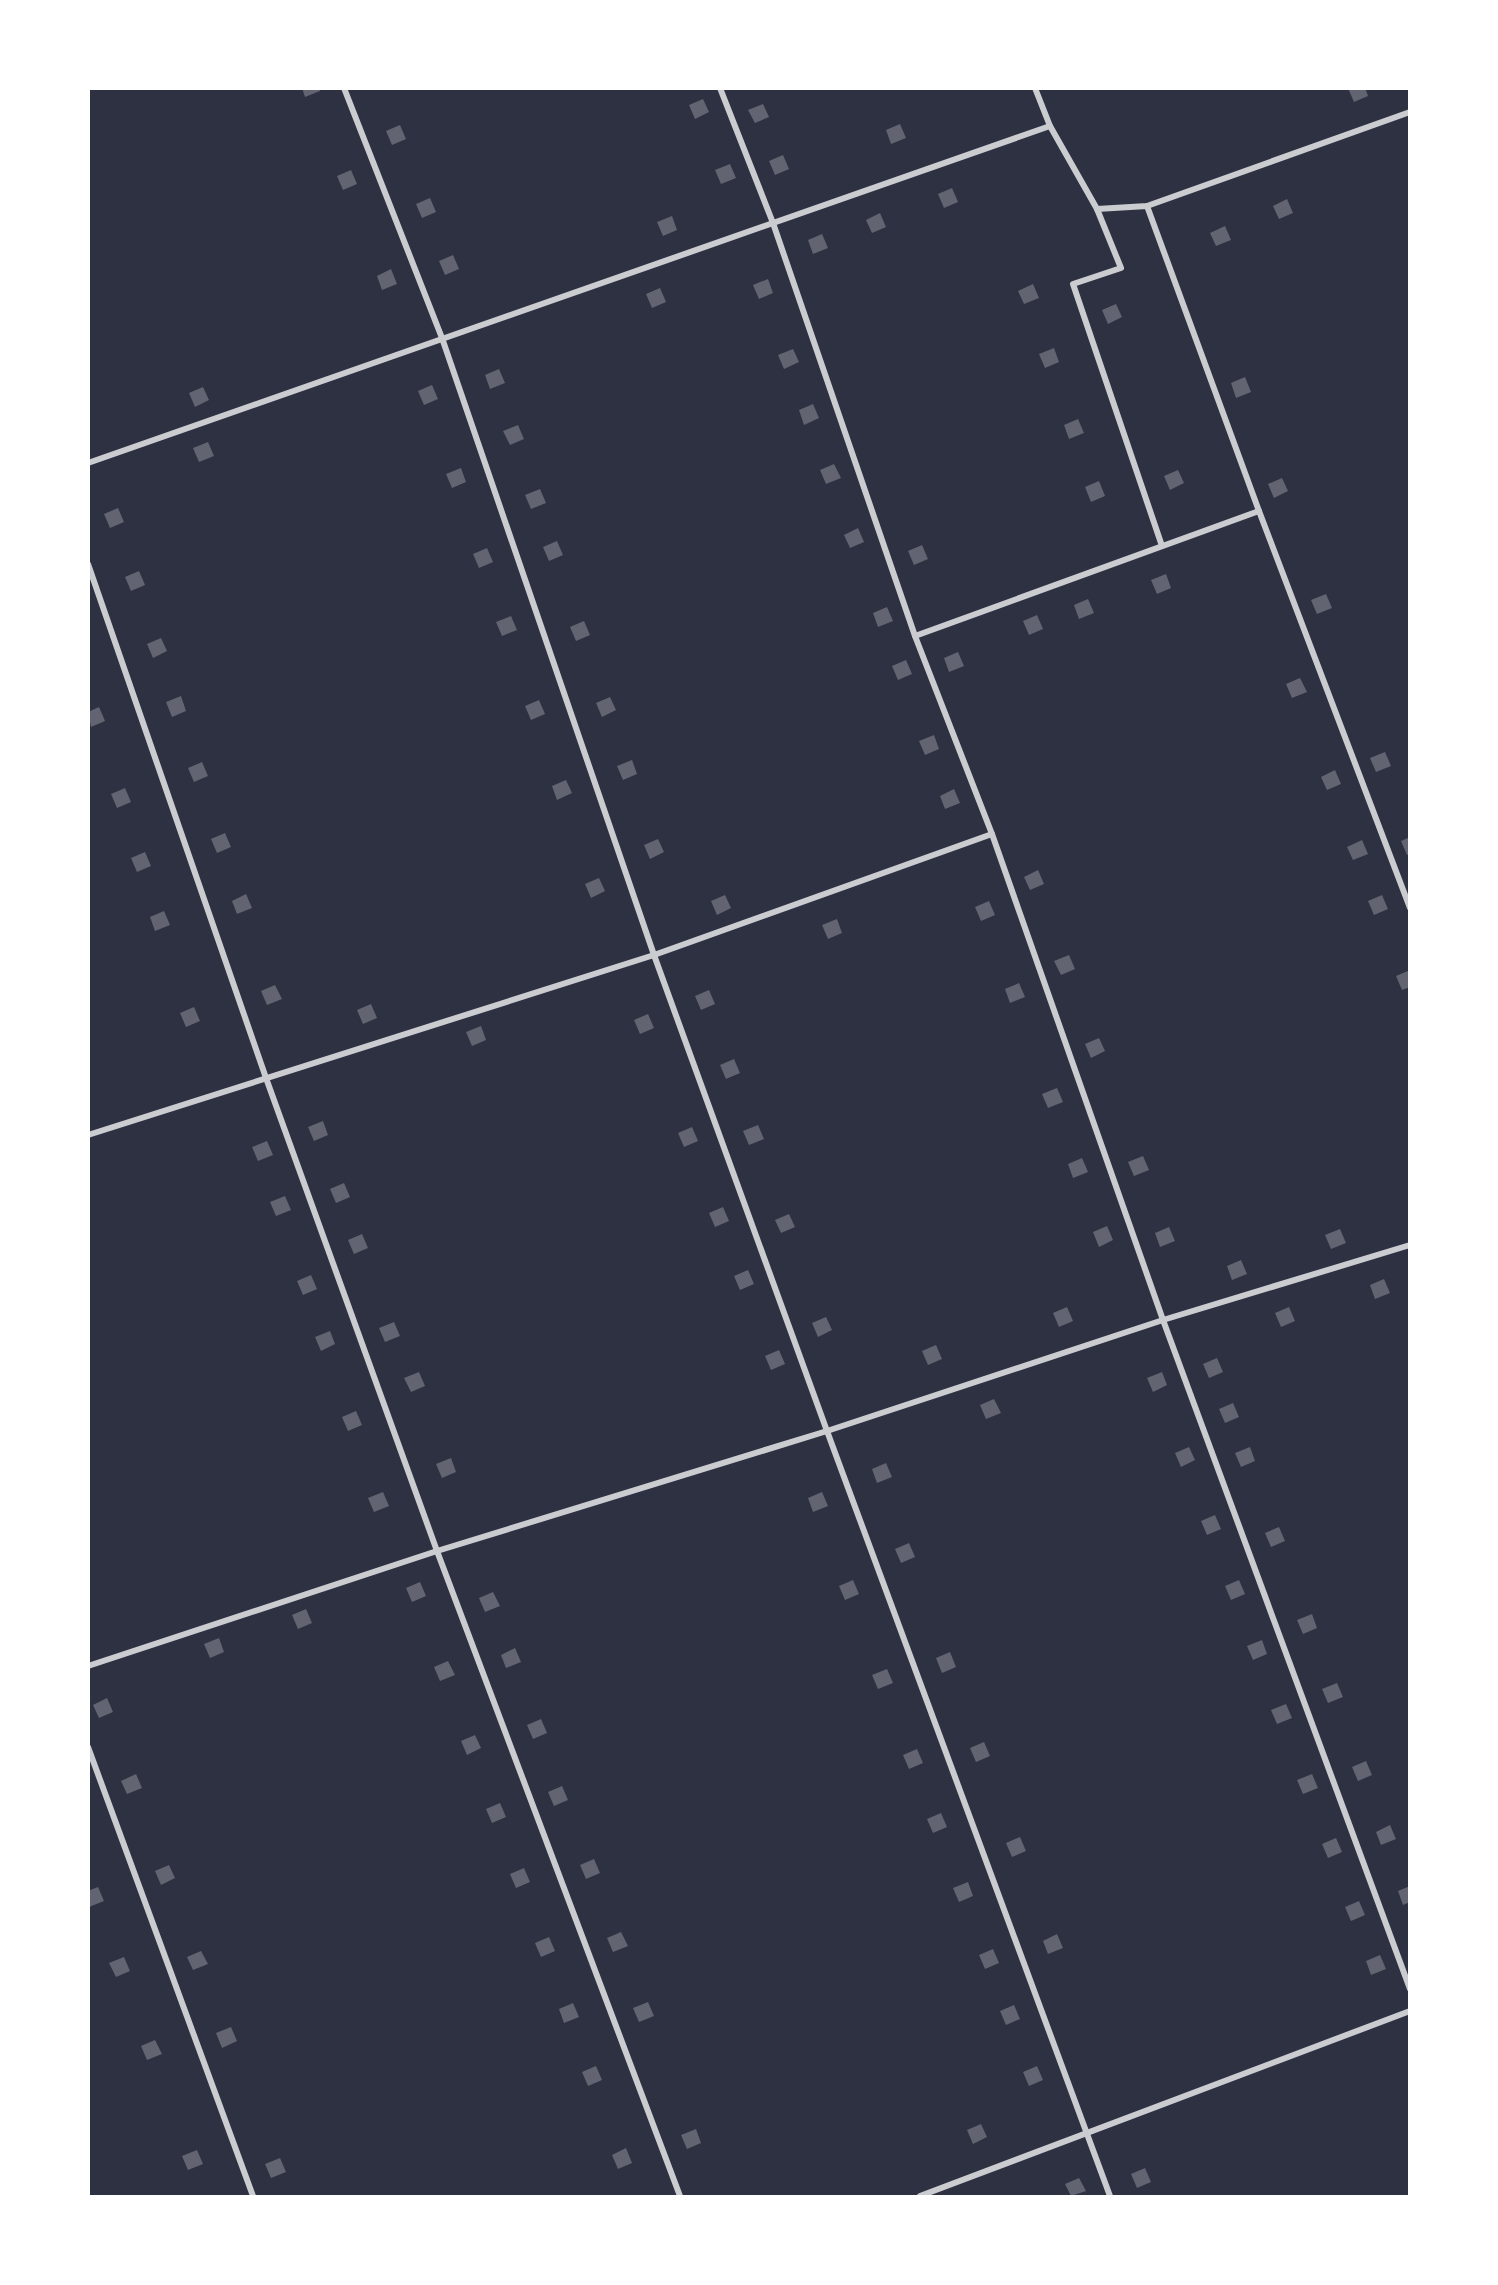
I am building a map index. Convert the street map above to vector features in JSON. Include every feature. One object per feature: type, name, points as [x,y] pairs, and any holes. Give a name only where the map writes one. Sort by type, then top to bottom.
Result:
[{"type":"street","points":[[344,88],[442,338],[654,955],[826,1431],[1110,2196]]},
{"type":"street","points":[[720,88],[773,223],[915,636],[992,834],[1163,1320],[1410,1989]]},
{"type":"street","points":[[1035,88],[1050,126],[1097,209],[1121,268],[1073,284],[1162,546]]},
{"type":"street","points":[[1097,209],[1147,206],[1410,111]]},
{"type":"street","points":[[88,463],[1050,126]]},
{"type":"street","points":[[1147,206],[1259,511],[1410,908]]},
{"type":"street","points":[[915,636],[1259,511]]},
{"type":"street","points":[[88,564],[266,1078],[437,1551],[680,2196]]},
{"type":"street","points":[[88,1135],[654,955],[992,834]]},
{"type":"street","points":[[88,1666],[437,1551],[826,1431],[1163,1320],[1410,1245]]},
{"type":"street","points":[[88,1747],[253,2196]]},
{"type":"street","points":[[920,2196],[1410,2011]]},
{"type":"building","points":[[302,88],[319,88],[320,91],[305,97]]},
{"type":"building","points":[[1348,88],[1365,88],[1368,96],[1354,102]]},
{"type":"building","points":[[703,99],[709,112],[695,119],[689,105]]},
{"type":"building","points":[[763,104],[769,117],[755,123],[748,110]]},
{"type":"building","points":[[900,124],[906,138],[891,144],[886,130]]},
{"type":"building","points":[[400,125],[406,139],[392,145],[386,131]]},
{"type":"building","points":[[783,155],[789,169],[775,175],[769,161]]},
{"type":"building","points":[[730,164],[736,178],[721,184],[715,170]]},
{"type":"building","points":[[351,170],[357,184],[343,190],[337,176]]},
{"type":"building","points":[[952,188],[958,202],[944,208],[938,194]]},
{"type":"building","points":[[430,198],[436,212],[422,218],[416,204]]},
{"type":"building","points":[[1287,199],[1293,213],[1279,219],[1273,206]]},
{"type":"building","points":[[880,213],[886,227],[872,233],[866,220]]},
{"type":"building","points":[[672,216],[677,230],[663,236],[657,222]]},
{"type":"building","points":[[1225,226],[1231,240],[1216,246],[1210,233]]},
{"type":"building","points":[[822,234],[828,248],[813,254],[808,240]]},
{"type":"building","points":[[453,255],[459,269],[445,275],[439,261]]},
{"type":"building","points":[[391,269],[397,284],[382,290],[377,276]]},
{"type":"building","points":[[768,279],[773,293],[759,299],[753,285]]},
{"type":"building","points":[[1033,284],[1039,298],[1024,304],[1018,291]]},
{"type":"building","points":[[660,288],[666,302],[652,308],[646,294]]},
{"type":"building","points":[[1116,304],[1122,317],[1108,324],[1102,310]]},
{"type":"building","points":[[1054,348],[1059,362],[1045,368],[1039,354]]},
{"type":"building","points":[[793,349],[799,362],[784,369],[778,355]]},
{"type":"building","points":[[499,369],[505,383],[490,389],[485,375]]},
{"type":"building","points":[[1245,377],[1251,392],[1236,398],[1231,383]]},
{"type":"building","points":[[432,385],[438,399],[424,405],[418,391]]},
{"type":"building","points":[[203,387],[209,400],[195,407],[189,393]]},
{"type":"building","points":[[813,404],[819,418],[804,425],[799,410]]},
{"type":"building","points":[[1078,419],[1084,433],[1069,439],[1064,425]]},
{"type":"building","points":[[518,425],[524,439],[510,445],[503,431]]},
{"type":"building","points":[[208,442],[214,456],[199,462],[193,448]]},
{"type":"building","points":[[834,464],[841,478],[826,484],[820,470]]},
{"type":"building","points":[[461,468],[466,482],[452,488],[446,474]]},
{"type":"building","points":[[1178,470],[1184,483],[1170,490],[1164,476]]},
{"type":"building","points":[[1282,478],[1288,491],[1274,498],[1268,484]]},
{"type":"building","points":[[1099,481],[1105,496],[1091,502],[1085,487]]},
{"type":"building","points":[[540,489],[546,503],[531,509],[525,495]]},
{"type":"building","points":[[118,508],[124,522],[110,528],[104,514]]},
{"type":"building","points":[[858,528],[864,542],[850,548],[844,535]]},
{"type":"building","points":[[557,541],[563,555],[549,561],[543,547]]},
{"type":"building","points":[[922,545],[928,559],[914,565],[908,551]]},
{"type":"building","points":[[487,548],[493,562],[479,568],[473,554]]},
{"type":"building","points":[[139,571],[145,585],[131,591],[125,577]]},
{"type":"building","points":[[1166,574],[1171,588],[1157,594],[1151,580]]},
{"type":"building","points":[[1326,594],[1332,608],[1317,614],[1311,600]]},
{"type":"building","points":[[1088,599],[1094,613],[1079,619],[1074,605]]},
{"type":"building","points":[[887,607],[893,621],[878,627],[873,613]]},
{"type":"building","points":[[1037,615],[1043,629],[1029,635],[1023,621]]},
{"type":"building","points":[[511,616],[517,630],[502,636],[496,622]]},
{"type":"building","points":[[584,621],[590,635],[576,641],[570,627]]},
{"type":"building","points":[[161,638],[167,651],[153,658],[147,644]]},
{"type":"building","points":[[958,652],[964,666],[949,672],[944,658]]},
{"type":"building","points":[[906,660],[912,674],[898,680],[892,666]]},
{"type":"building","points":[[1300,678],[1307,692],[1292,698],[1286,684]]},
{"type":"building","points":[[181,696],[186,711],[172,717],[166,702]]},
{"type":"building","points":[[610,697],[616,710],[602,717],[596,703]]},
{"type":"building","points":[[539,700],[545,714],[531,720],[525,706]]},
{"type":"building","points":[[99,707],[105,721],[91,727],[88,712]]},
{"type":"building","points":[[934,735],[939,749],[925,755],[919,741]]},
{"type":"building","points":[[1385,752],[1391,766],[1376,772],[1370,758]]},
{"type":"building","points":[[632,760],[637,774],[623,780],[617,766]]},
{"type":"building","points":[[202,762],[208,776],[194,782],[188,768]]},
{"type":"building","points":[[1335,770],[1341,784],[1327,790],[1321,777]]},
{"type":"building","points":[[566,780],[572,793],[557,800],[552,786]]},
{"type":"building","points":[[125,788],[131,802],[117,808],[111,794]]},
{"type":"building","points":[[954,789],[960,803],[945,809],[940,796]]},
{"type":"building","points":[[225,833],[231,847],[217,853],[211,839]]},
{"type":"building","points":[[1410,837],[1410,854],[1407,855],[1401,841]]},
{"type":"building","points":[[658,839],[664,852],[650,859],[644,845]]},
{"type":"building","points":[[1362,840],[1368,854],[1353,860],[1347,847]]},
{"type":"building","points":[[145,852],[151,866],[137,872],[131,858]]},
{"type":"building","points":[[1038,870],[1044,884],[1030,890],[1024,877]]},
{"type":"building","points":[[599,878],[605,891],[591,898],[585,884]]},
{"type":"building","points":[[246,894],[252,908],[237,914],[232,901]]},
{"type":"building","points":[[725,895],[731,908],[717,915],[711,901]]},
{"type":"building","points":[[1382,895],[1388,909],[1374,915],[1368,901]]},
{"type":"building","points":[[989,901],[995,915],[981,921],[975,907]]},
{"type":"building","points":[[164,911],[170,925],[155,931],[150,917]]},
{"type":"building","points":[[837,919],[842,933],[828,939],[822,925]]},
{"type":"building","points":[[1069,955],[1075,969],[1061,975],[1054,961]]},
{"type":"building","points":[[1410,970],[1410,987],[1402,990],[1396,976]]},
{"type":"building","points":[[1019,983],[1025,997],[1010,1003],[1005,989]]},
{"type":"building","points":[[275,985],[282,999],[267,1005],[261,991]]},
{"type":"building","points":[[709,990],[715,1004],[701,1010],[695,996]]},
{"type":"building","points":[[371,1004],[377,1018],[363,1024],[357,1010]]},
{"type":"building","points":[[194,1007],[200,1021],[186,1027],[180,1013]]},
{"type":"building","points":[[648,1014],[654,1028],[640,1034],[634,1020]]},
{"type":"building","points":[[481,1026],[486,1040],[472,1046],[466,1032]]},
{"type":"building","points":[[1099,1038],[1105,1051],[1091,1058],[1085,1044]]},
{"type":"building","points":[[734,1059],[740,1073],[726,1079],[720,1065]]},
{"type":"building","points":[[1057,1088],[1063,1102],[1048,1108],[1042,1094]]},
{"type":"building","points":[[323,1121],[328,1135],[314,1141],[308,1127]]},
{"type":"building","points":[[758,1125],[764,1139],[749,1145],[743,1131]]},
{"type":"building","points":[[692,1127],[698,1141],[684,1147],[678,1133]]},
{"type":"building","points":[[267,1141],[273,1155],[258,1161],[252,1147]]},
{"type":"building","points":[[1143,1156],[1149,1170],[1134,1176],[1128,1162]]},
{"type":"building","points":[[1082,1158],[1088,1172],[1073,1178],[1068,1164]]},
{"type":"building","points":[[344,1183],[350,1197],[336,1203],[330,1189]]},
{"type":"building","points":[[285,1196],[291,1210],[276,1216],[270,1202]]},
{"type":"building","points":[[723,1207],[729,1221],[715,1227],[709,1213]]},
{"type":"building","points":[[789,1214],[795,1227],[781,1233],[775,1220]]},
{"type":"building","points":[[1107,1226],[1113,1240],[1099,1247],[1093,1232]]},
{"type":"building","points":[[1169,1227],[1175,1241],[1160,1247],[1155,1233]]},
{"type":"building","points":[[1340,1229],[1346,1243],[1331,1249],[1325,1235]]},
{"type":"building","points":[[362,1234],[368,1248],[354,1254],[348,1240]]},
{"type":"building","points":[[1241,1260],[1247,1274],[1232,1280],[1227,1266]]},
{"type":"building","points":[[748,1270],[754,1284],[740,1290],[734,1276]]},
{"type":"building","points":[[311,1275],[317,1289],[303,1295],[297,1281]]},
{"type":"building","points":[[1384,1279],[1390,1293],[1375,1299],[1370,1285]]},
{"type":"building","points":[[1067,1307],[1073,1321],[1059,1327],[1053,1313]]},
{"type":"building","points":[[1289,1307],[1295,1321],[1281,1327],[1275,1313]]},
{"type":"building","points":[[826,1317],[832,1330],[818,1337],[812,1323]]},
{"type":"building","points":[[394,1322],[400,1336],[385,1342],[379,1328]]},
{"type":"building","points":[[330,1331],[335,1344],[321,1351],[315,1337]]},
{"type":"building","points":[[936,1345],[942,1359],[928,1365],[922,1351]]},
{"type":"building","points":[[779,1350],[785,1364],[771,1370],[765,1356]]},
{"type":"building","points":[[1217,1358],[1223,1372],[1209,1378],[1203,1364]]},
{"type":"building","points":[[419,1372],[425,1386],[411,1392],[404,1378]]},
{"type":"building","points":[[1162,1372],[1167,1385],[1153,1392],[1147,1378]]},
{"type":"building","points":[[994,1399],[1001,1413],[986,1419],[980,1405]]},
{"type":"building","points":[[1233,1403],[1239,1417],[1225,1423],[1219,1409]]},
{"type":"building","points":[[356,1411],[362,1425],[348,1431],[342,1417]]},
{"type":"building","points":[[1189,1447],[1195,1460],[1181,1467],[1175,1453]]},
{"type":"building","points":[[1250,1447],[1255,1461],[1241,1467],[1235,1453]]},
{"type":"building","points":[[451,1458],[456,1472],[442,1478],[436,1464]]},
{"type":"building","points":[[886,1463],[892,1477],[877,1483],[872,1469]]},
{"type":"building","points":[[383,1492],[389,1506],[374,1512],[368,1498]]},
{"type":"building","points":[[822,1492],[828,1506],[813,1512],[808,1498]]},
{"type":"building","points":[[1215,1515],[1221,1529],[1207,1535],[1201,1521]]},
{"type":"building","points":[[1279,1527],[1285,1541],[1271,1547],[1265,1533]]},
{"type":"building","points":[[909,1543],[915,1557],[901,1563],[895,1549]]},
{"type":"building","points":[[853,1580],[859,1594],[845,1600],[839,1586]]},
{"type":"building","points":[[1239,1580],[1245,1594],[1231,1600],[1225,1586]]},
{"type":"building","points":[[420,1582],[426,1596],[412,1602],[406,1588]]},
{"type":"building","points":[[493,1592],[500,1606],[485,1612],[479,1598]]},
{"type":"building","points":[[306,1609],[312,1623],[298,1629],[292,1615]]},
{"type":"building","points":[[1312,1614],[1317,1628],[1303,1634],[1297,1620]]},
{"type":"building","points":[[219,1638],[224,1652],[210,1658],[204,1644]]},
{"type":"building","points":[[1262,1640],[1267,1654],[1253,1660],[1247,1646]]},
{"type":"building","points":[[515,1648],[521,1662],[506,1668],[501,1655]]},
{"type":"building","points":[[950,1652],[956,1667],[942,1673],[936,1658]]},
{"type":"building","points":[[448,1661],[455,1675],[440,1681],[434,1667]]},
{"type":"building","points":[[887,1669],[893,1683],[878,1689],[872,1675]]},
{"type":"building","points":[[1337,1683],[1343,1697],[1328,1703],[1322,1689]]},
{"type":"building","points":[[107,1698],[113,1712],[99,1718],[93,1705]]},
{"type":"building","points":[[1286,1704],[1292,1718],[1277,1724],[1271,1710]]},
{"type":"building","points":[[541,1719],[547,1733],[533,1739],[527,1725]]},
{"type":"building","points":[[475,1735],[481,1748],[467,1755],[461,1741]]},
{"type":"building","points":[[984,1742],[990,1756],[976,1762],[970,1748]]},
{"type":"building","points":[[917,1749],[923,1763],[909,1769],[903,1755]]},
{"type":"building","points":[[1366,1761],[1372,1775],[1358,1781],[1352,1767]]},
{"type":"building","points":[[136,1774],[142,1788],[127,1794],[121,1781]]},
{"type":"building","points":[[1312,1774],[1318,1788],[1303,1794],[1297,1780]]},
{"type":"building","points":[[562,1786],[568,1800],[554,1806],[548,1792]]},
{"type":"building","points":[[500,1803],[506,1817],[492,1823],[486,1809]]},
{"type":"building","points":[[941,1813],[947,1827],[933,1833],[927,1819]]},
{"type":"building","points":[[1390,1825],[1396,1839],[1381,1845],[1376,1832]]},
{"type":"building","points":[[1020,1837],[1026,1851],[1012,1857],[1006,1843]]},
{"type":"building","points":[[1336,1838],[1342,1852],[1328,1858],[1322,1844]]},
{"type":"building","points":[[594,1859],[600,1873],[586,1879],[580,1865]]},
{"type":"building","points":[[169,1865],[175,1878],[161,1885],[155,1871]]},
{"type":"building","points":[[524,1868],[530,1882],[516,1888],[510,1874]]},
{"type":"building","points":[[968,1882],[973,1896],[959,1902],[953,1888]]},
{"type":"building","points":[[1410,1886],[1410,1902],[1403,1905],[1398,1891]]},
{"type":"building","points":[[98,1887],[104,1901],[89,1907],[88,1891]]},
{"type":"building","points":[[1359,1901],[1365,1915],[1351,1921],[1345,1907]]},
{"type":"building","points":[[621,1932],[628,1946],[613,1952],[607,1938]]},
{"type":"building","points":[[1057,1934],[1063,1948],[1048,1954],[1043,1941]]},
{"type":"building","points":[[549,1937],[555,1951],[541,1957],[535,1943]]},
{"type":"building","points":[[993,1949],[999,1963],[985,1969],[979,1955]]},
{"type":"building","points":[[201,1951],[208,1964],[193,1970],[187,1957]]},
{"type":"building","points":[[1380,1955],[1386,1969],[1371,1975],[1366,1961]]},
{"type":"building","points":[[124,1957],[130,1971],[116,1977],[109,1963]]},
{"type":"building","points":[[648,2002],[654,2016],[639,2022],[633,2008]]},
{"type":"building","points":[[573,2003],[579,2017],[564,2023],[559,2009]]},
{"type":"building","points":[[1014,2005],[1020,2019],[1006,2025],[1000,2011]]},
{"type":"building","points":[[231,2027],[237,2041],[222,2048],[216,2033]]},
{"type":"building","points":[[155,2040],[162,2054],[147,2060],[141,2046]]},
{"type":"building","points":[[596,2066],[602,2080],[588,2086],[582,2072]]},
{"type":"building","points":[[1037,2066],[1043,2080],[1029,2086],[1023,2072]]},
{"type":"building","points":[[981,2124],[987,2137],[973,2144],[967,2130]]},
{"type":"building","points":[[696,2129],[701,2143],[687,2149],[681,2135]]},
{"type":"building","points":[[626,2148],[632,2163],[618,2169],[612,2155]]},
{"type":"building","points":[[197,2150],[203,2164],[188,2170],[182,2156]]},
{"type":"building","points":[[280,2158],[286,2172],[271,2178],[265,2164]]},
{"type":"building","points":[[1145,2168],[1151,2182],[1137,2188],[1131,2174]]},
{"type":"building","points":[[1079,2178],[1086,2191],[1071,2196],[1065,2184]]}]
